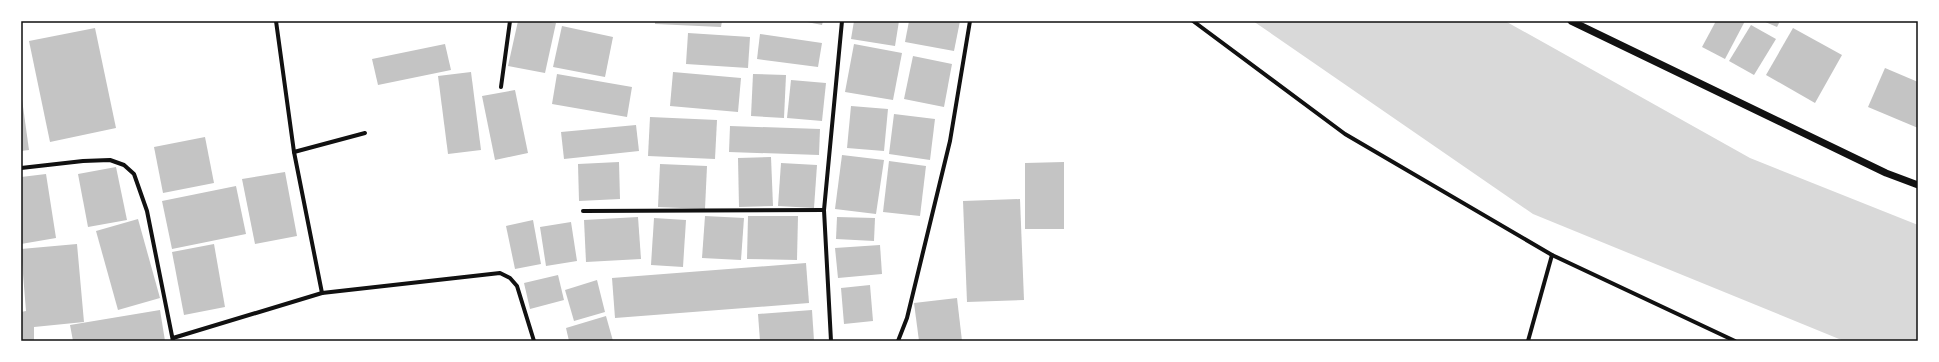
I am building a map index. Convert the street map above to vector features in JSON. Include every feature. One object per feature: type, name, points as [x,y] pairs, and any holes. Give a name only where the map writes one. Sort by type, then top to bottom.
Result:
[{"type":"street","points":[[276,21],[294,152],[322,293]]},
{"type":"street","points":[[501,87],[510,21]]},
{"type":"street","points":[[831,341],[824,210],[842,21]]},
{"type":"street","points":[[898,341],[907,318],[950,141],[970,21]]},
{"type":"street","points":[[1193,21],[1345,134],[1552,255],[1735,341]]},
{"type":"street","points":[[1571,21],[1886,173],[1918,185]]},
{"type":"street","points":[[294,152],[365,134]]},
{"type":"street","points":[[21,168],[83,161],[110,160],[124,165],[134,174],[147,211],[173,339],[322,293],[500,273],[510,278],[517,286],[534,341]]},
{"type":"street","points":[[583,211],[824,210]]},
{"type":"street","points":[[1528,341],[1552,255]]},
{"type":"shaded area","points":[[1253,21],[1505,21],[1750,158],[1918,225],[1918,341],[1844,341],[1533,214]]},
{"type":"building","points":[[518,21],[545,21],[556,23],[545,73],[508,66]]},
{"type":"building","points":[[655,21],[722,21],[721,27],[655,24]]},
{"type":"building","points":[[802,21],[823,21],[822,25]]},
{"type":"building","points":[[854,21],[899,21],[895,46],[851,39]]},
{"type":"building","points":[[909,21],[960,21],[954,51],[905,42]]},
{"type":"building","points":[[1716,21],[1745,21],[1725,59],[1702,47]]},
{"type":"building","points":[[1763,21],[1780,21],[1777,27]]},
{"type":"building","points":[[1751,25],[1776,39],[1754,75],[1729,61]]},
{"type":"building","points":[[562,26],[613,37],[605,77],[553,67]]},
{"type":"building","points":[[95,28],[116,128],[50,142],[29,41]]},
{"type":"building","points":[[1793,28],[1842,55],[1815,103],[1766,75]]},
{"type":"building","points":[[688,33],[750,37],[748,68],[686,64]]},
{"type":"building","points":[[760,34],[822,43],[818,67],[757,59]]},
{"type":"building","points":[[445,44],[451,70],[378,85],[372,59]]},
{"type":"building","points":[[854,44],[902,53],[893,100],[845,92]]},
{"type":"building","points":[[913,56],[952,64],[944,107],[904,99]]},
{"type":"building","points":[[1885,68],[1918,82],[1918,128],[1868,107]]},
{"type":"building","points":[[471,72],[481,150],[448,154],[438,76]]},
{"type":"building","points":[[673,72],[741,78],[738,112],[670,106]]},
{"type":"building","points":[[557,74],[632,87],[627,117],[552,104]]},
{"type":"building","points":[[753,74],[786,75],[784,118],[751,116]]},
{"type":"building","points":[[791,80],[826,83],[822,121],[787,118]]},
{"type":"building","points":[[515,90],[528,153],[495,160],[482,96]]},
{"type":"building","points":[[21,92],[29,150],[21,151]]},
{"type":"building","points":[[851,106],[888,109],[884,151],[847,148]]},
{"type":"building","points":[[894,114],[935,119],[930,160],[889,154]]},
{"type":"building","points":[[650,117],[717,120],[715,159],[648,156]]},
{"type":"building","points":[[636,125],[639,151],[564,159],[561,132]]},
{"type":"building","points":[[730,126],[820,129],[819,155],[729,152]]},
{"type":"building","points":[[205,137],[214,183],[163,193],[154,147]]},
{"type":"building","points":[[842,155],[884,160],[876,214],[835,209]]},
{"type":"building","points":[[771,157],[773,206],[739,207],[738,158]]},
{"type":"building","points":[[889,161],[926,166],[920,216],[883,212]]},
{"type":"building","points":[[619,162],[620,199],[579,201],[578,164]]},
{"type":"building","points":[[1064,162],[1064,229],[1025,229],[1025,163]]},
{"type":"building","points":[[781,163],[817,165],[814,208],[778,206]]},
{"type":"building","points":[[660,164],[707,166],[705,209],[658,207]]},
{"type":"building","points":[[116,167],[127,220],[88,227],[78,174]]},
{"type":"building","points":[[285,172],[297,236],[255,244],[242,179]]},
{"type":"building","points":[[46,174],[56,238],[21,244],[21,177]]},
{"type":"building","points":[[236,186],[246,234],[172,249],[162,201]]},
{"type":"building","points":[[1020,199],[1024,300],[967,302],[963,201]]},
{"type":"building","points":[[705,216],[744,218],[741,260],[702,258]]},
{"type":"building","points":[[748,216],[798,216],[797,260],[747,259]]},
{"type":"building","points":[[638,217],[641,259],[586,262],[584,220]]},
{"type":"building","points":[[837,217],[875,218],[874,241],[836,239]]},
{"type":"building","points":[[654,218],[686,220],[683,267],[651,265]]},
{"type":"building","points":[[138,219],[160,298],[118,310],[96,231]]},
{"type":"building","points":[[533,220],[541,264],[515,269],[506,226]]},
{"type":"building","points":[[571,222],[577,261],[546,266],[540,227]]},
{"type":"building","points":[[77,244],[84,322],[34,327],[34,341],[21,341],[21,312],[26,311],[21,249]]},
{"type":"building","points":[[214,244],[225,307],[184,315],[172,252]]},
{"type":"building","points":[[880,245],[882,274],[838,278],[835,248]]},
{"type":"building","points":[[806,263],[809,303],[615,318],[612,278]]},
{"type":"building","points":[[558,275],[564,300],[530,309],[524,283]]},
{"type":"building","points":[[597,280],[605,312],[574,321],[565,290]]},
{"type":"building","points":[[870,285],[873,321],[844,324],[841,288]]},
{"type":"building","points":[[957,298],[962,341],[919,341],[914,303]]},
{"type":"building","points":[[160,310],[165,341],[73,341],[70,325]]},
{"type":"building","points":[[812,310],[814,341],[760,341],[758,314]]},
{"type":"building","points":[[606,316],[613,341],[569,341],[566,328]]}]
